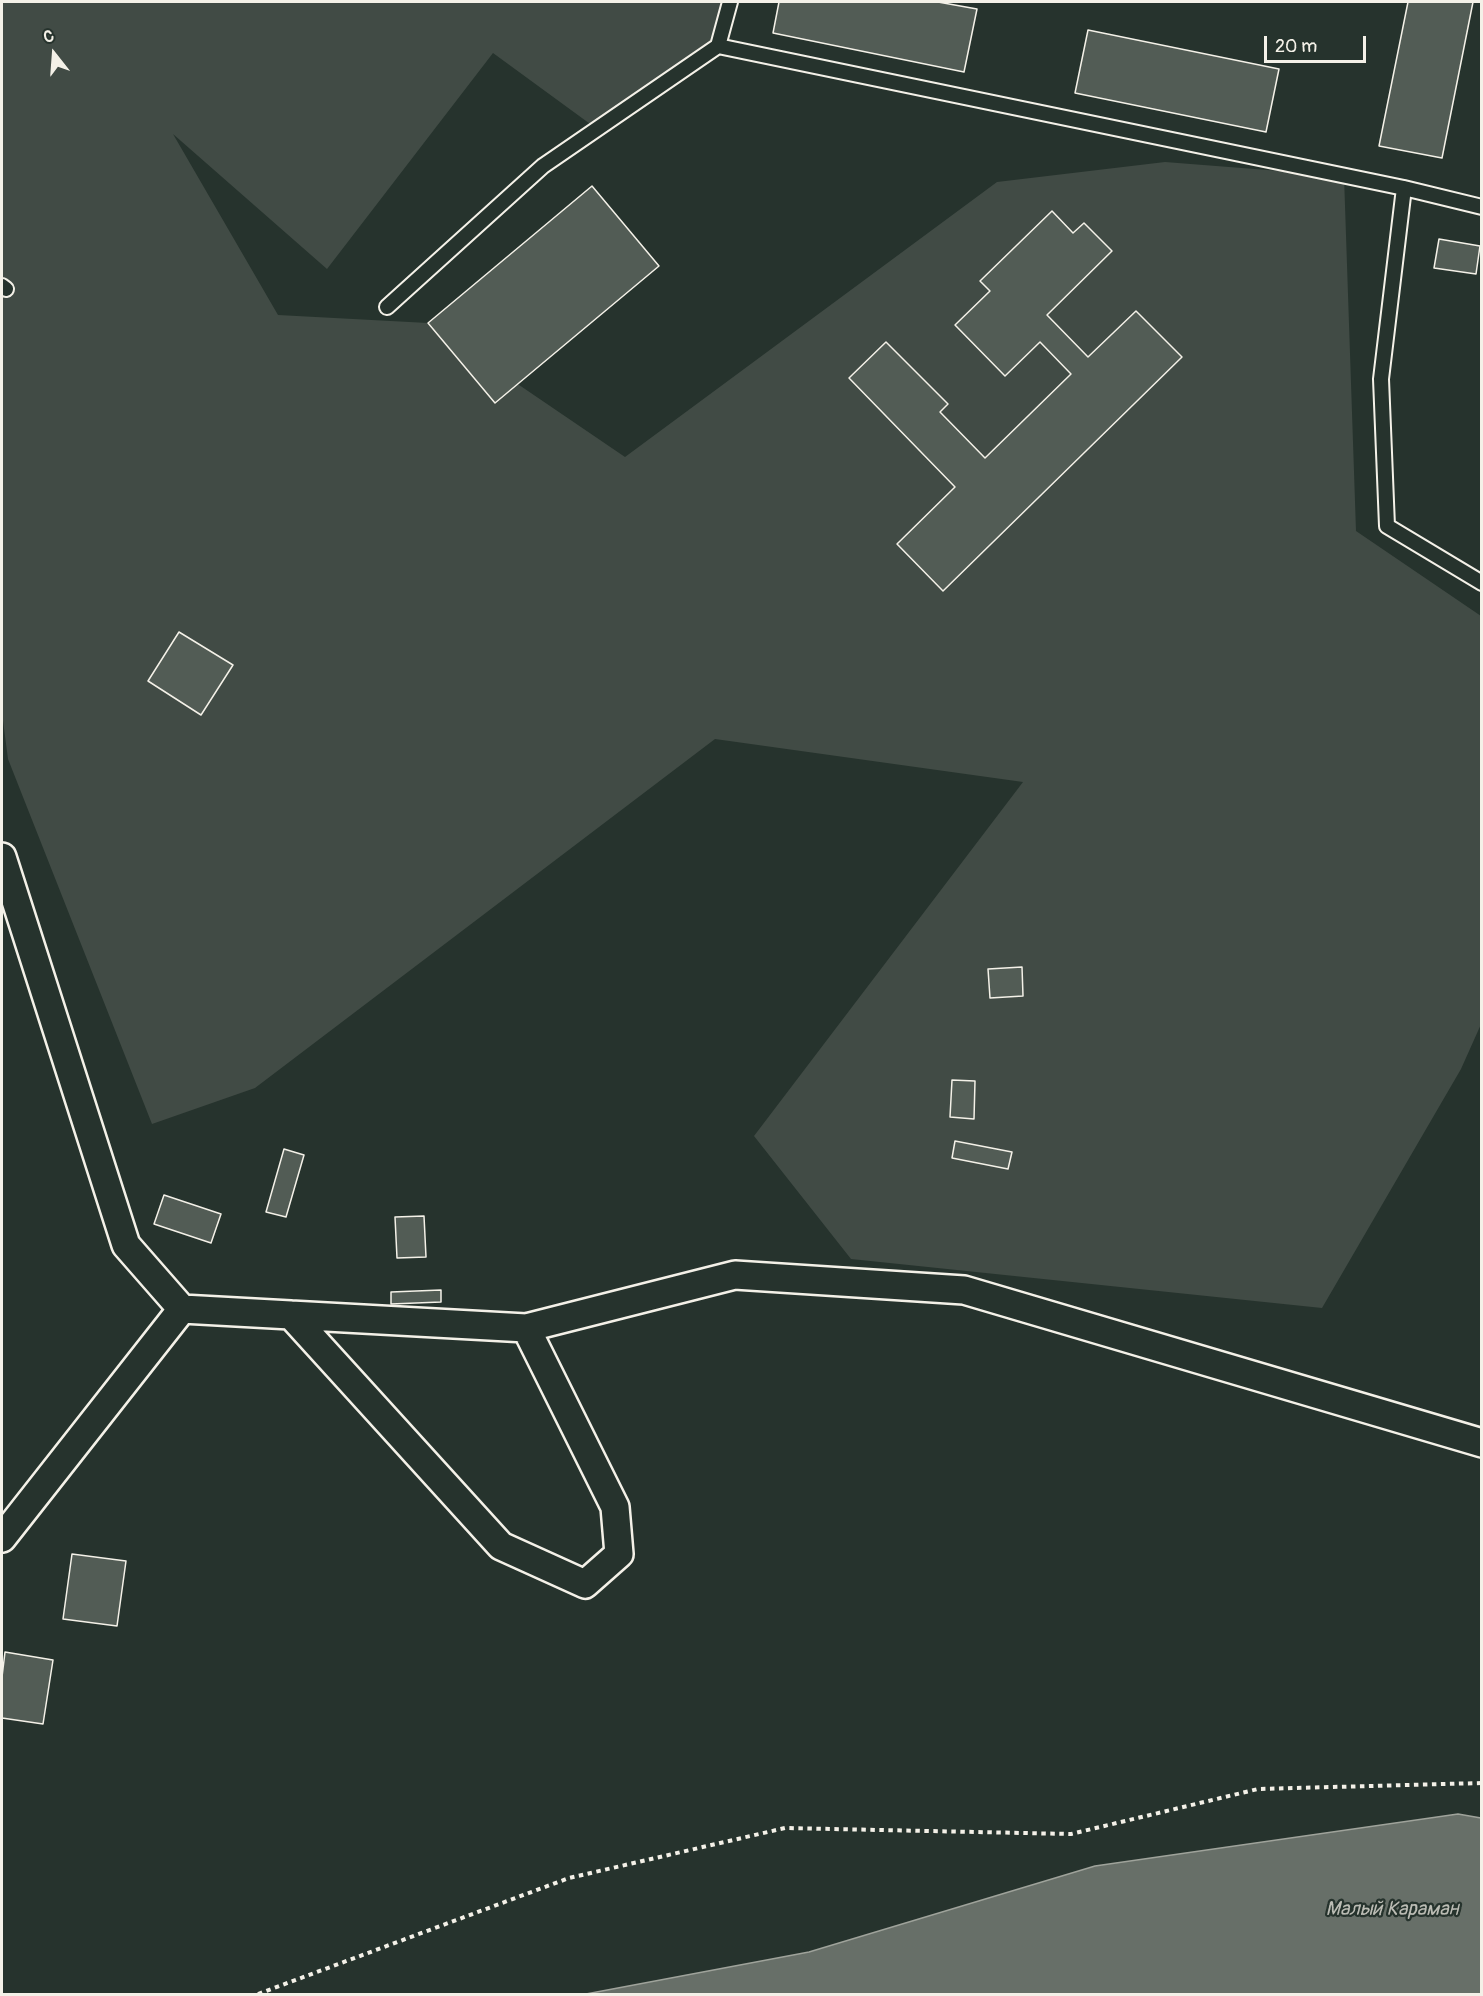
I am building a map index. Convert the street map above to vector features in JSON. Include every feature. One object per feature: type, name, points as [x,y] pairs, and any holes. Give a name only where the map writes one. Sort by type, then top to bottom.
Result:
[{"type":"street","points":[[2,857],[126,1245],[182,1309],[526,1328],[735,1275],[964,1290],[1482,1443]]},
{"type":"street","points":[[2,1538],[182,1309]]},
{"type":"street","points":[[291,1315],[501,1546],[585,1584],[619,1554],[615,1507],[526,1328]]},
{"type":"lane","points":[[387,307],[543,166],[718,46],[730,2]]},
{"type":"lane","points":[[718,46],[1404,188],[1482,207]]},
{"type":"lane","points":[[1404,188],[1381,379],[1387,526],[1482,583]]},
{"type":"path","points":[[258,1995],[569,1878],[785,1828],[1071,1834],[1258,1789],[1482,1783]]},
{"type":"shaded area","points":[[2,2],[722,2],[718,46],[597,129],[493,53],[327,269],[173,134],[278,315],[428,323],[625,457],[997,182],[1165,162],[1344,176],[1356,531],[1481,616],[1482,1022],[1461,1069],[1322,1308],[851,1259],[754,1136],[1023,782],[715,739],[255,1088],[152,1124],[8,759],[2,713]]},
{"type":"water","name":"Малый Караман","points":[[1458,1814],[1481,1818],[1481,1994],[586,1994],[809,1952],[1095,1866]]},
{"type":"building","points":[[779,2],[938,2],[977,9],[964,72],[773,33]]},
{"type":"building","points":[[1408,2],[1473,2],[1442,158],[1379,146]]},
{"type":"building","points":[[1088,30],[1279,69],[1266,132],[1075,93]]},
{"type":"building","points":[[592,186],[659,266],[495,403],[428,323]]},
{"type":"building","points":[[1052,211],[1073,233],[1084,223],[1112,251],[1047,315],[1088,357],[1136,311],[1182,357],[943,591],[897,544],[955,487],[849,378],[886,342],[948,404],[940,412],[985,458],[1071,374],[1040,342],[1005,376],[955,325],[990,291],[980,281]]},
{"type":"building","points":[[1439,239],[1480,246],[1476,274],[1434,268]]},
{"type":"building","points":[[179,632],[233,665],[201,715],[148,681]]},
{"type":"building","points":[[1022,967],[1023,996],[990,998],[988,969]]},
{"type":"building","points":[[952,1080],[975,1081],[974,1119],[950,1117]]},
{"type":"building","points":[[955,1141],[1012,1152],[1008,1169],[952,1158]]},
{"type":"building","points":[[284,1149],[304,1155],[286,1217],[266,1212]]},
{"type":"building","points":[[164,1195],[221,1214],[211,1243],[154,1224]]},
{"type":"building","points":[[424,1216],[426,1257],[397,1258],[395,1217]]},
{"type":"building","points":[[441,1290],[441,1302],[391,1304],[391,1292]]},
{"type":"building","points":[[72,1554],[126,1561],[117,1626],[63,1619]]},
{"type":"building","points":[[5,1652],[53,1660],[43,1724],[2,1718],[2,1677]]}]
